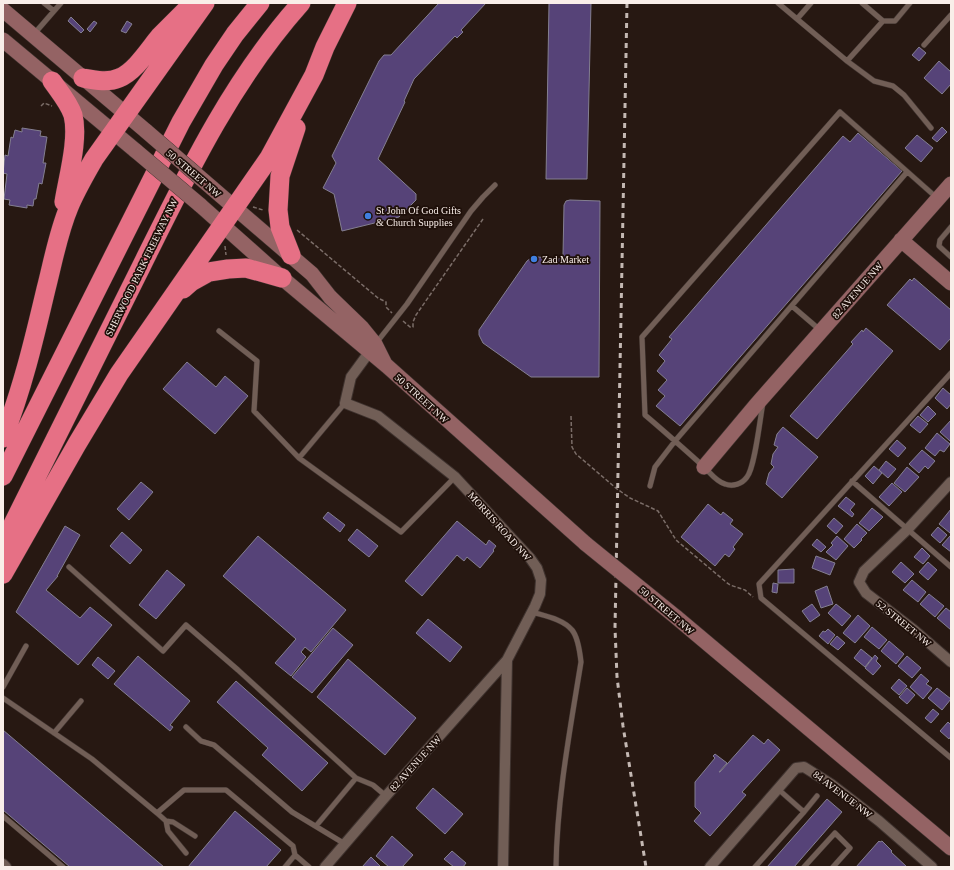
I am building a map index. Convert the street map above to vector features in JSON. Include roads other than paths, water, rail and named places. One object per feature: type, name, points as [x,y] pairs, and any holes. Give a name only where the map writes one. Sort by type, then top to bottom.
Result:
[{"type":"highway","points":[[83,78],[98,81],[120,78],[130,71],[193,3]]},
{"type":"highway","points":[[58,238],[68,208],[94,159],[114,133],[205,3]]},
{"type":"highway","points":[[3,476],[181,122],[214,65],[235,34],[260,3]]},
{"type":"highway","name":"SHERWOOD PARK FREEWAY NW","points":[[3,544],[171,205],[206,138],[269,42],[302,3]]},
{"type":"highway","points":[[3,574],[77,444],[120,374],[222,225],[242,206],[314,75],[325,47],[347,3]]},
{"type":"highway","points":[[3,438],[15,407],[31,352],[58,238],[67,183],[74,152],[73,116],[66,102],[52,81]]},
{"type":"highway","points":[[291,255],[285,241],[278,215],[280,176],[294,135],[303,96]]},
{"type":"highway","points":[[170,301],[191,282],[209,272],[246,268],[282,278]]},
{"type":"main road","points":[[6,3],[16,21]]},
{"type":"main road","name":"50 STREET NW","points":[[3,10],[212,188],[242,206],[312,274],[330,297],[362,328],[372,348]]},
{"type":"main road","name":"50 STREET NW","points":[[3,40],[136,151],[282,278],[372,348],[387,366],[586,544],[676,617],[951,848]]},
{"type":"main road","name":"82 AVENUE NW","points":[[704,467],[764,396],[951,184]]},
{"type":"main road","points":[[901,240],[951,283]]},
{"type":"street","points":[[345,402],[351,377],[372,348]]},
{"type":"street","name":"MORRIS ROAD NW","points":[[345,402],[378,416],[455,477],[530,558],[537,568],[541,580],[540,594],[507,660],[503,867]]},
{"type":"street","points":[[908,530],[951,482]]},
{"type":"street","name":"52 STREET NW","points":[[908,530],[864,571],[859,582],[866,593],[914,630],[951,662]]},
{"type":"street","name":"82 AVENUE NW","points":[[326,867],[386,796],[507,660]]},
{"type":"street","name":"84 AVENUE NW","points":[[714,864],[796,768],[804,767],[812,771],[879,821],[932,867]]},
{"type":"street","points":[[3,864],[6,867]]},
{"type":"lane","points":[[44,3],[54,11]]},
{"type":"lane","points":[[33,36],[61,3]]},
{"type":"lane","points":[[778,3],[847,61],[874,81],[893,86],[904,95],[931,128]]},
{"type":"lane","points":[[797,19],[812,3]]},
{"type":"lane","points":[[862,3],[883,21],[895,21],[910,3]]},
{"type":"lane","points":[[924,45],[951,14]]},
{"type":"lane","points":[[847,61],[883,21]]},
{"type":"lane","points":[[764,396],[751,470],[747,477],[736,485],[726,485],[718,480],[644,415],[642,337],[840,112],[938,199]]},
{"type":"lane","points":[[650,486],[655,467],[675,441],[907,172]]},
{"type":"lane","points":[[372,348],[397,317],[471,211],[495,186]]},
{"type":"lane","points":[[951,227],[940,240],[939,246],[951,257]]},
{"type":"lane","points":[[792,306],[821,331]]},
{"type":"lane","points":[[219,331],[257,361],[254,411],[300,458],[401,532],[455,477]]},
{"type":"lane","points":[[951,373],[760,584],[761,598],[951,758]]},
{"type":"lane","points":[[300,458],[345,402]]},
{"type":"lane","points":[[852,481],[951,567]]},
{"type":"lane","points":[[69,567],[163,651],[186,625],[238,670],[356,778],[374,785],[386,796]]},
{"type":"lane","points":[[532,612],[561,622],[572,630],[579,646],[581,662],[562,780],[556,843],[556,867]]},
{"type":"lane","points":[[3,687],[26,646]]},
{"type":"lane","points":[[3,698],[92,759],[166,820],[173,822],[195,836]]},
{"type":"lane","points":[[54,733],[81,701]]},
{"type":"lane","points":[[186,728],[201,741],[214,745],[292,812],[345,844]]},
{"type":"lane","points":[[316,826],[356,778]]},
{"type":"lane","points":[[778,789],[804,812]]},
{"type":"lane","points":[[157,813],[184,790],[226,790],[293,846],[295,855],[309,867]]},
{"type":"lane","points":[[755,867],[818,796]]},
{"type":"lane","points":[[3,816],[63,867]]},
{"type":"lane","points":[[166,820],[168,831],[186,853]]},
{"type":"lane","points":[[804,867],[835,833],[850,848],[833,867]]},
{"type":"lane","points":[[285,867],[295,855]]},
{"type":"railway","points":[[627,3],[615,628],[617,677],[623,726],[646,867]]},
{"type":"place","name":"St John Of God Gifts & Church Supplies","points":[[368,216]]},
{"type":"place","name":"Zad Market","points":[[534,259]]}]
